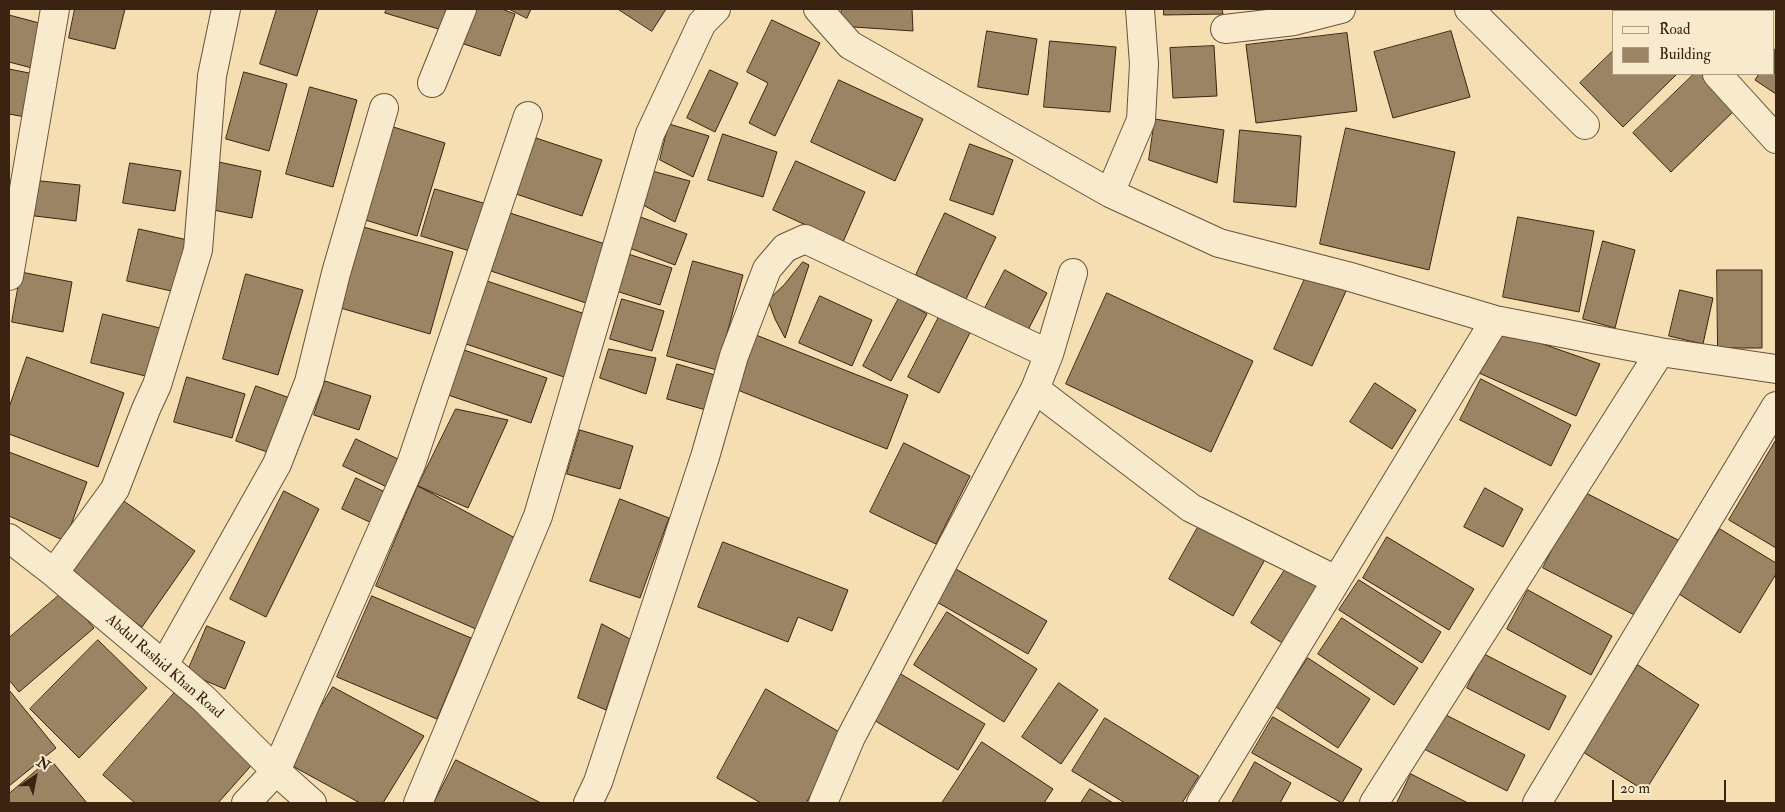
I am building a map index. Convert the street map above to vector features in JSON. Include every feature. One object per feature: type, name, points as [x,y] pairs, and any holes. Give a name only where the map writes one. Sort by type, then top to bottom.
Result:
[{"type":"street","points":[[9,276],[56,9]]},
{"type":"street","points":[[54,573],[115,489],[157,385],[198,250],[212,76],[226,9]]},
{"type":"street","points":[[432,83],[462,9]]},
{"type":"street","points":[[418,803],[538,516],[650,134],[702,23],[716,9]]},
{"type":"street","points":[[818,9],[850,45],[1110,193],[1219,242],[1347,276],[1495,320],[1660,352],[1776,369]]},
{"type":"street","points":[[1110,193],[1141,120],[1144,64],[1140,9]]},
{"type":"street","points":[[1226,30],[1294,21],[1341,9]]},
{"type":"street","points":[[1469,9],[1584,125]]},
{"type":"street","points":[[1718,75],[1776,139]]},
{"type":"street","points":[[164,665],[277,464],[306,391],[336,274],[384,108]]},
{"type":"street","points":[[246,803],[276,771],[411,464],[528,116]]},
{"type":"street","points":[[588,803],[598,782],[705,457],[734,356],[767,269],[784,248],[805,240],[1049,354]]},
{"type":"street","points":[[823,803],[851,737],[1035,389],[1049,354],[1073,273]]},
{"type":"street","points":[[1201,803],[1495,320]]},
{"type":"street","points":[[1374,803],[1660,352]]},
{"type":"street","points":[[1035,389],[1191,508],[1336,580]]},
{"type":"street","points":[[1537,803],[1776,406]]},
{"type":"street","name":"Abdul Rashid Khan Road","points":[[9,538],[54,573],[204,699],[276,771],[312,803]]},
{"type":"building","points":[[75,9],[125,9],[115,49],[69,38]]},
{"type":"building","points":[[277,9],[318,9],[297,76],[260,64]]},
{"type":"building","points":[[387,9],[448,9],[442,30],[385,13]]},
{"type":"building","points":[[467,9],[502,9],[515,14],[500,56],[455,41]]},
{"type":"building","points":[[509,9],[531,9],[527,18]]},
{"type":"building","points":[[618,9],[666,9],[652,31]]},
{"type":"building","points":[[842,9],[912,9],[913,31],[839,26]]},
{"type":"building","points":[[1164,9],[1222,9],[1223,14],[1164,15]]},
{"type":"building","points":[[1728,9],[1768,9],[1767,10]]},
{"type":"building","points":[[9,15],[43,24],[32,68],[9,62]]},
{"type":"building","points":[[772,20],[820,43],[775,136],[749,123],[768,83],[747,72]]},
{"type":"building","points":[[987,31],[1037,39],[1028,95],[978,87]]},
{"type":"building","points":[[1451,31],[1470,97],[1393,118],[1374,52]]},
{"type":"building","points":[[1347,33],[1357,111],[1256,123],[1246,45]]},
{"type":"building","points":[[1050,41],[1116,47],[1110,112],[1044,107]]},
{"type":"building","points":[[1214,46],[1217,96],[1173,98],[1170,48]]},
{"type":"building","points":[[1776,48],[1776,94],[1755,80],[1758,75],[1775,75]]},
{"type":"building","points":[[1612,52],[1612,75],[1676,75],[1623,127],[1580,83]]},
{"type":"building","points":[[9,69],[34,74],[25,117],[9,114]]},
{"type":"building","points":[[710,70],[738,83],[715,132],[687,118]]},
{"type":"building","points":[[244,72],[287,84],[269,151],[226,139]]},
{"type":"building","points":[[1693,75],[1707,75],[1738,107],[1671,172],[1633,133]]},
{"type":"building","points":[[839,80],[923,119],[895,181],[811,142]]},
{"type":"building","points":[[310,87],[357,100],[333,187],[286,174]]},
{"type":"building","points":[[1155,119],[1224,130],[1217,183],[1149,160]]},
{"type":"building","points":[[669,124],[709,136],[693,177],[660,160]]},
{"type":"building","points":[[387,125],[445,143],[417,236],[359,218]]},
{"type":"building","points":[[1346,128],[1455,152],[1429,270],[1320,244]]},
{"type":"building","points":[[1240,130],[1301,136],[1296,207],[1234,202]]},
{"type":"building","points":[[723,134],[777,152],[763,197],[708,180]]},
{"type":"building","points":[[536,138],[602,160],[582,216],[516,194]]},
{"type":"building","points":[[970,144],[1013,160],[993,215],[950,200]]},
{"type":"building","points":[[214,161],[261,171],[252,218],[204,208]]},
{"type":"building","points":[[796,161],[865,192],[843,242],[773,210]]},
{"type":"building","points":[[130,163],[181,171],[175,211],[123,203]]},
{"type":"building","points":[[652,171],[690,181],[675,222],[643,205]]},
{"type":"building","points":[[31,180],[80,185],[76,221],[27,215]]},
{"type":"building","points":[[435,189],[490,205],[476,253],[421,236]]},
{"type":"building","points":[[510,213],[608,245],[589,304],[491,271]]},
{"type":"building","points":[[945,213],[996,237],[966,299],[916,275]]},
{"type":"building","points":[[635,215],[687,234],[675,265],[624,246]]},
{"type":"building","points":[[1518,217],[1594,231],[1579,312],[1503,297]]},
{"type":"building","points":[[360,226],[453,252],[430,334],[337,307]]},
{"type":"building","points":[[139,229],[192,241],[180,293],[127,281]]},
{"type":"building","points":[[1603,241],[1635,250],[1615,328],[1583,319]]},
{"type":"building","points":[[625,253],[672,268],[660,305],[613,290]]},
{"type":"building","points":[[693,261],[743,275],[717,370],[667,356]]},
{"type":"building","points":[[803,262],[809,265],[785,338],[768,300],[784,285]]},
{"type":"building","points":[[1005,270],[1047,293],[1026,334],[983,312]]},
{"type":"building","points":[[1717,270],[1762,270],[1762,348],[1718,348]]},
{"type":"building","points":[[21,272],[72,282],[63,332],[12,322]]},
{"type":"building","points":[[246,274],[303,290],[278,375],[223,359]]},
{"type":"building","points":[[1307,274],[1346,291],[1312,366],[1274,349]]},
{"type":"building","points":[[481,279],[585,314],[564,377],[460,342]]},
{"type":"building","points":[[1680,290],[1713,298],[1703,344],[1669,336]]},
{"type":"building","points":[[1107,293],[1253,361],[1211,452],[1066,384]]},
{"type":"building","points":[[820,296],[872,320],[852,366],[799,343]]},
{"type":"building","points":[[899,298],[927,314],[891,381],[863,366]]},
{"type":"building","points":[[622,299],[664,311],[652,351],[610,339]]},
{"type":"building","points":[[941,313],[972,329],[939,393],[908,377]]},
{"type":"building","points":[[103,314],[168,330],[154,378],[91,363]]},
{"type":"building","points":[[1500,329],[1600,364],[1576,416],[1479,373]]},
{"type":"building","points":[[756,335],[908,395],[887,449],[735,389]]},
{"type":"building","points":[[458,348],[547,378],[531,423],[442,393]]},
{"type":"building","points":[[609,349],[656,358],[646,394],[600,378]]},
{"type":"building","points":[[27,357],[124,393],[98,467],[9,434],[9,408]]},
{"type":"building","points":[[677,364],[722,377],[713,412],[667,399]]},
{"type":"building","points":[[187,377],[245,394],[232,438],[174,422]]},
{"type":"building","points":[[1481,379],[1571,425],[1551,466],[1460,420]]},
{"type":"building","points":[[325,381],[371,396],[359,430],[314,415]]},
{"type":"building","points":[[1375,383],[1416,410],[1392,449],[1350,422]]},
{"type":"building","points":[[256,386],[290,398],[270,453],[236,441]]},
{"type":"building","points":[[456,409],[508,420],[468,508],[418,486]]},
{"type":"building","points":[[580,430],[633,446],[620,489],[567,474]]},
{"type":"building","points":[[356,439],[400,460],[387,487],[343,466]]},
{"type":"building","points":[[1776,440],[1776,548],[1729,520]]},
{"type":"building","points":[[904,443],[970,476],[936,544],[870,512]]},
{"type":"building","points":[[9,452],[87,482],[65,541],[9,516]]},
{"type":"building","points":[[356,478],[395,497],[380,527],[342,509]]},
{"type":"building","points":[[418,486],[515,538],[476,629],[376,586]]},
{"type":"building","points":[[1485,488],[1523,509],[1503,547],[1464,527]]},
{"type":"building","points":[[284,491],[319,509],[266,617],[230,599]]},
{"type":"building","points":[[1582,491],[1686,544],[1646,621],[1543,568]]},
{"type":"building","points":[[118,497],[195,551],[142,627],[65,573]]},
{"type":"building","points":[[620,499],[669,518],[640,598],[590,581]]},
{"type":"building","points":[[1202,520],[1267,556],[1233,616],[1169,579]]},
{"type":"building","points":[[1720,529],[1776,563],[1776,574],[1740,633],[1679,594]]},
{"type":"building","points":[[1387,537],[1474,589],[1449,630],[1363,578]]},
{"type":"building","points":[[723,542],[848,590],[832,631],[798,617],[788,642],[698,607]]},
{"type":"building","points":[[947,564],[1047,621],[1028,654],[928,597]]},
{"type":"building","points":[[1288,565],[1325,588],[1287,646],[1251,623]]},
{"type":"building","points":[[1359,580],[1441,632],[1422,663],[1339,610]]},
{"type":"building","points":[[1528,590],[1612,636],[1591,675],[1507,629]]},
{"type":"building","points":[[63,592],[94,628],[19,692],[9,680],[9,638]]},
{"type":"building","points":[[372,596],[471,638],[437,719],[337,677]]},
{"type":"building","points":[[947,612],[1037,669],[1004,722],[914,665]]},
{"type":"building","points":[[1342,618],[1418,668],[1394,705],[1318,654]]},
{"type":"building","points":[[602,624],[630,639],[606,710],[578,698]]},
{"type":"building","points":[[207,626],[245,642],[225,689],[187,673]]},
{"type":"building","points":[[98,640],[147,688],[79,758],[30,709]]},
{"type":"building","points":[[1484,654],[1566,696],[1549,730],[1467,688]]},
{"type":"building","points":[[1308,658],[1370,699],[1338,748],[1276,707]]},
{"type":"building","points":[[1638,665],[1699,705],[1645,791],[1583,752]]},
{"type":"building","points":[[894,670],[985,724],[958,770],[867,716]]},
{"type":"building","points":[[1059,683],[1098,710],[1061,764],[1022,737]]},
{"type":"building","points":[[333,687],[424,736],[383,803],[360,803],[287,763]]},
{"type":"building","points":[[766,689],[846,736],[806,803],[761,803],[717,778]]},
{"type":"building","points":[[9,690],[56,748],[9,786]]},
{"type":"building","points":[[177,690],[257,759],[218,803],[135,803],[103,775]]},
{"type":"building","points":[[1438,711],[1525,755],[1507,791],[1420,747]]},
{"type":"building","points":[[1273,717],[1362,769],[1342,803],[1252,753]]},
{"type":"building","points":[[1105,718],[1199,776],[1182,803],[1125,803],[1072,771]]},
{"type":"building","points":[[982,742],[1053,789],[1044,803],[942,803]]},
{"type":"building","points":[[50,759],[87,803],[9,803],[9,794]]},
{"type":"building","points":[[456,760],[541,803],[434,803]]},
{"type":"building","points":[[1255,762],[1291,783],[1280,803],[1232,803]]},
{"type":"building","points":[[1411,774],[1468,803],[1397,803]]},
{"type":"building","points":[[1090,789],[1113,803],[1081,803]]}]
